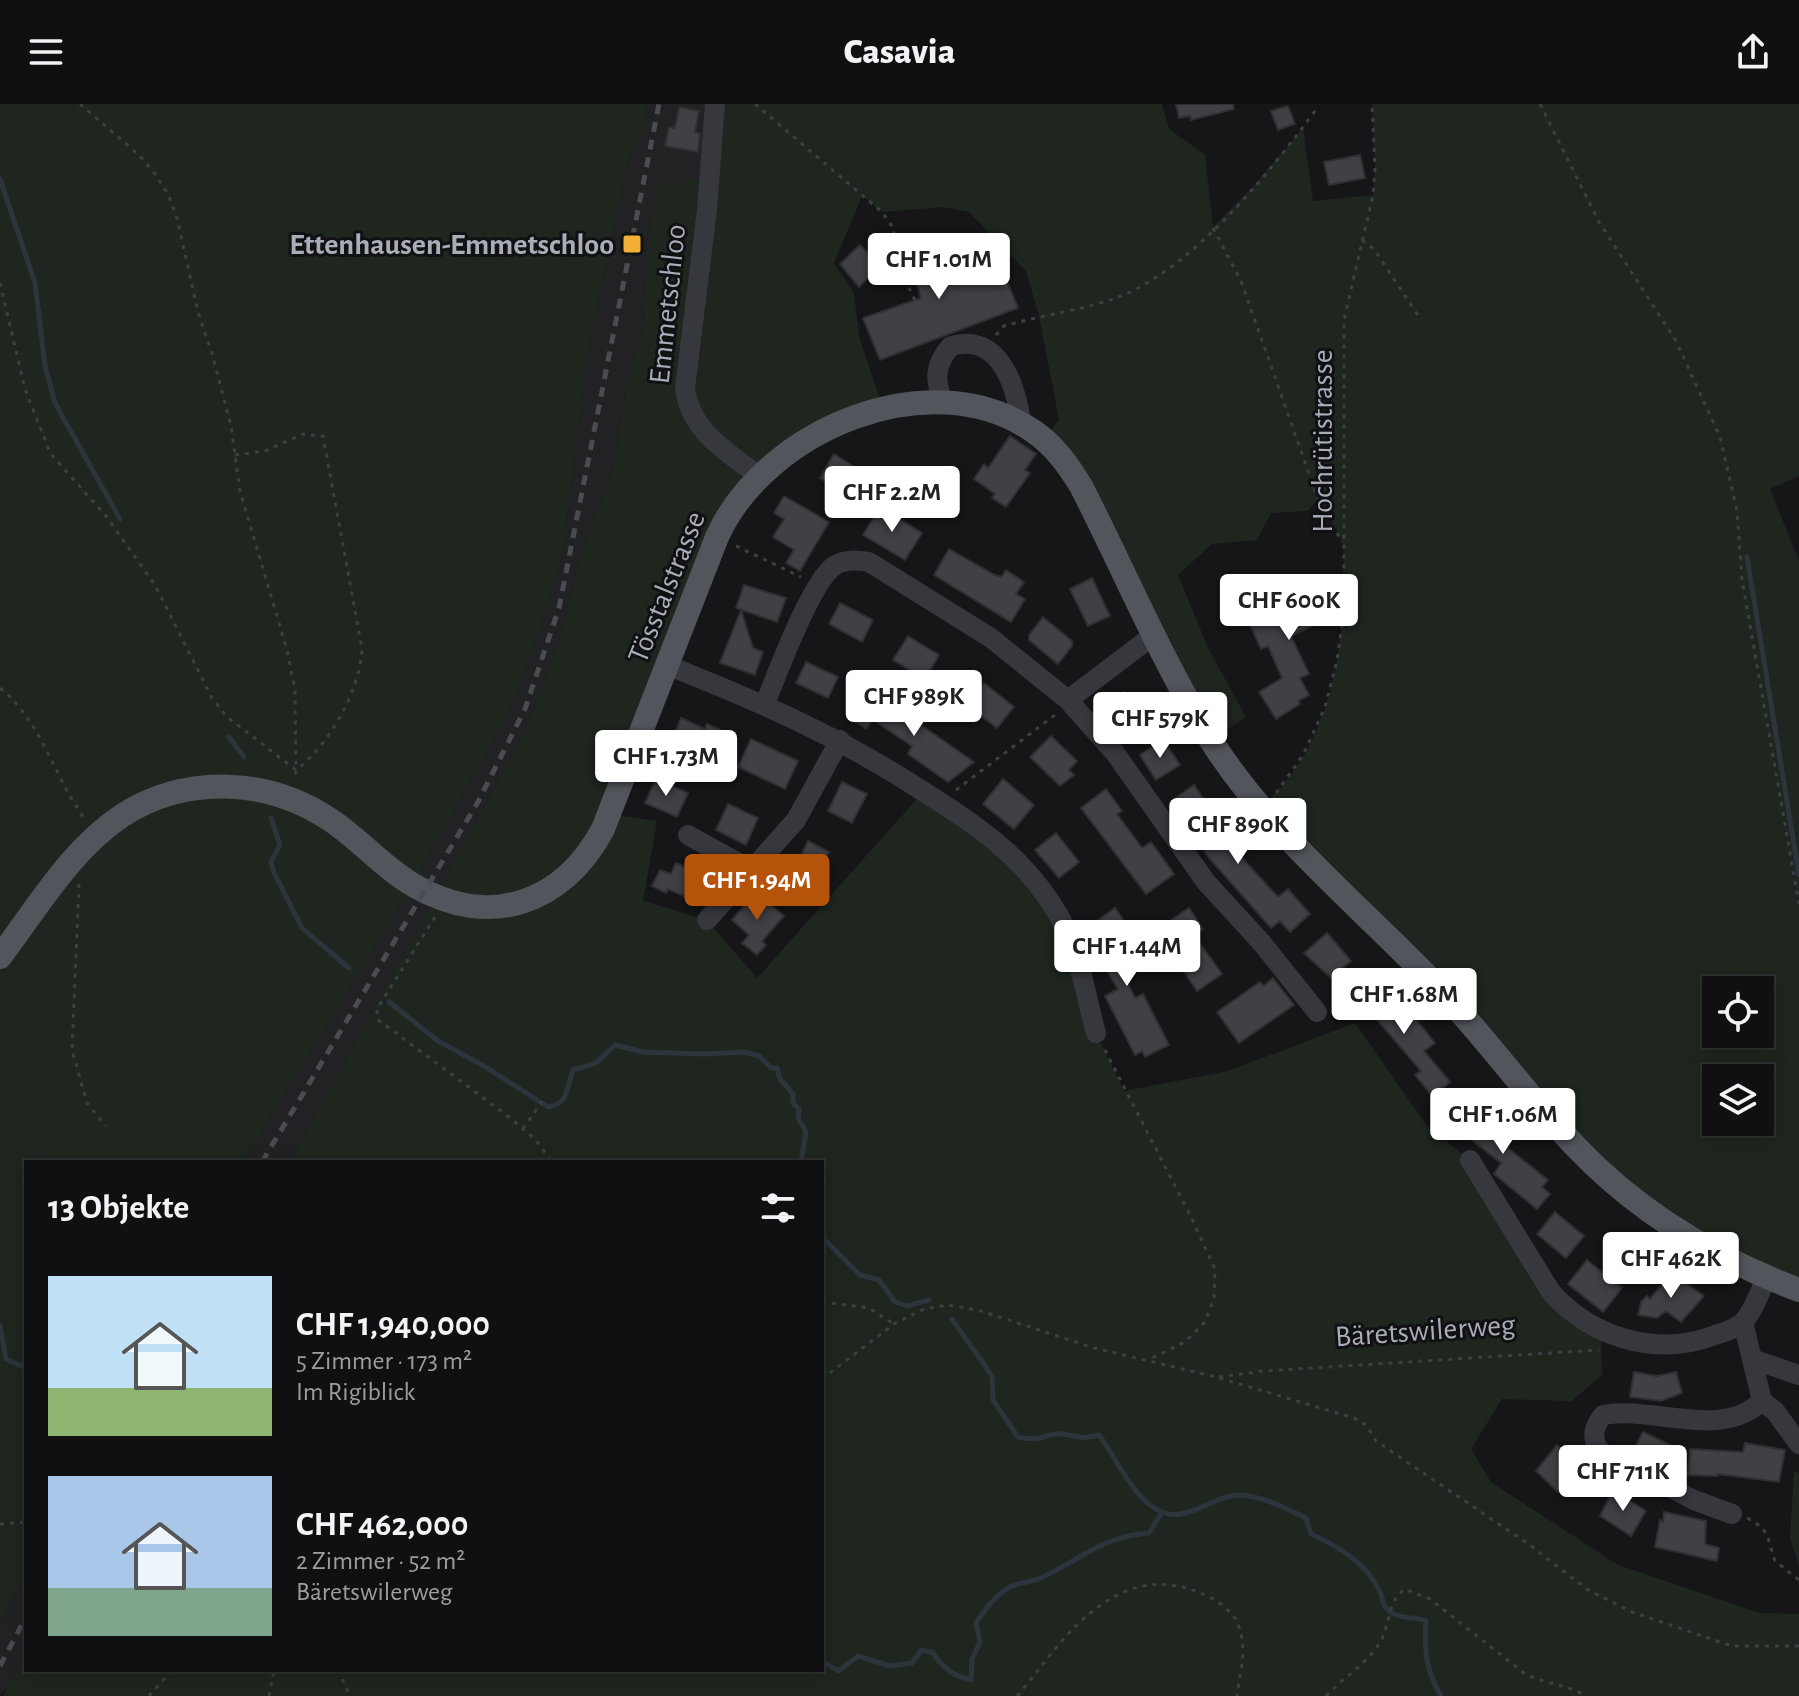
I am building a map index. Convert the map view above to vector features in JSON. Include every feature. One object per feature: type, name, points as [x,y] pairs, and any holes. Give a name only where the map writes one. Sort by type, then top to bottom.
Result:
[{"type":"main road","name":"Tösstalstrasse","points":[[0,957],[72,862],[98,834],[148,802],[196,788],[249,788],[292,799],[331,820],[402,878],[445,901],[474,907],[516,904],[545,893],[576,869],[603,829],[717,537],[738,500],[760,477],[798,447],[850,420],[883,408],[943,401],[993,411],[1021,423],[1064,459],[1211,740],[1260,807],[1433,982],[1579,1151],[1625,1192],[1713,1251],[1766,1278],[1799,1290]]},
{"type":"street","name":"Emmetschloo","points":[[715,104],[707,210],[686,366],[686,396],[694,421],[705,434],[760,477]]},
{"type":"street","points":[[943,401],[936,373],[944,353],[951,346],[963,342],[985,347],[1007,372],[1018,402],[1021,423]]},
{"type":"street","points":[[765,704],[789,643],[819,586],[836,564],[857,560],[869,562],[991,638],[1068,700],[1115,753],[1206,882],[1261,942],[1317,1012]]},
{"type":"street","points":[[1068,700],[1155,634]]},
{"type":"street","points":[[669,666],[765,704],[840,740],[940,801],[1006,848],[1039,886],[1066,929],[1096,1033]]},
{"type":"street","points":[[707,920],[796,820],[840,740]]},
{"type":"street","points":[[688,835],[751,870]]},
{"type":"street","name":"Bäretswilerweg","points":[[1470,1160],[1551,1292],[1566,1309],[1601,1332],[1637,1340],[1683,1344],[1703,1340],[1743,1322]]},
{"type":"street","points":[[1766,1278],[1743,1322],[1762,1401],[1775,1411],[1799,1444]]},
{"type":"street","points":[[1752,1359],[1799,1375]]},
{"type":"street","points":[[1732,1514],[1694,1500],[1598,1450],[1593,1439],[1594,1426],[1603,1415],[1621,1411],[1689,1419],[1727,1418],[1753,1410],[1762,1401]]},
{"type":"path","points":[[80,104],[139,155],[168,194],[184,246],[198,312],[213,357],[240,491],[292,677],[297,734],[296,770]]},
{"type":"path","points":[[755,104],[882,212],[894,229],[892,252],[902,275],[933,339],[944,353]]},
{"type":"path","name":"Hochrütistrasse","points":[[1260,807],[1282,786],[1303,755],[1325,707],[1337,660],[1344,611],[1344,320],[1375,169],[1372,104]]},
{"type":"path","points":[[1540,104],[1599,222],[1676,341],[1720,437],[1737,511],[1739,556],[1799,904]]},
{"type":"path","points":[[985,347],[1004,326],[1111,299],[1148,282],[1183,259],[1250,190],[1318,107]]},
{"type":"path","points":[[1213,228],[1241,281],[1318,499],[1342,542]]},
{"type":"path","points":[[1362,240],[1374,249],[1419,317]]},
{"type":"path","points":[[0,283],[25,389],[50,453],[106,516],[155,585],[212,698],[226,716],[296,770]]},
{"type":"path","points":[[235,455],[265,451],[303,434],[323,436],[362,649],[361,669],[354,691],[313,757],[296,770]]},
{"type":"path","points":[[717,537],[819,586]]},
{"type":"path","points":[[0,688],[39,731],[57,773],[79,812]]},
{"type":"path","points":[[940,801],[1061,710],[1068,700]]},
{"type":"path","points":[[72,862],[79,877],[80,907],[72,1050],[87,1103],[106,1126]]},
{"type":"path","points":[[445,901],[377,1009],[377,1019],[523,1129],[550,1160]]},
{"type":"path","points":[[1096,1033],[1215,1269],[1214,1299],[1205,1322],[1185,1342],[1148,1360]]},
{"type":"path","points":[[523,1129],[543,1100]]},
{"type":"path","points":[[824,1302],[869,1308],[894,1324]]},
{"type":"path","points":[[824,1377],[894,1324],[924,1309],[958,1306],[1094,1348],[1216,1377],[1250,1390],[1354,1418],[1366,1425],[1376,1441],[1527,1543],[1588,1590],[1632,1612],[1732,1646],[1799,1646]]},
{"type":"path","name":"Bäretswilerweg","points":[[1216,1377],[1526,1353],[1612,1350],[1637,1340]]},
{"type":"path","points":[[1732,1514],[1762,1527],[1771,1541],[1775,1561],[1799,1580]]},
{"type":"path","points":[[0,1524],[24,1522]]},
{"type":"path","points":[[1017,1696],[1072,1627],[1105,1602],[1134,1587],[1164,1583],[1192,1588],[1219,1602],[1237,1620],[1245,1655],[1237,1696]]},
{"type":"path","points":[[1326,1696],[1373,1653],[1390,1618],[1395,1595],[1405,1589],[1417,1592],[1524,1673],[1536,1679],[1566,1684],[1587,1696]]},
{"type":"path","points":[[149,1696],[170,1672]]},
{"type":"path","points":[[269,1696],[274,1672]]},
{"type":"path","points":[[339,1672],[350,1696]]},
{"type":"shaded area","points":[[0,104],[647,104],[641,138],[629,159],[589,346],[563,553],[539,633],[508,715],[406,896],[244,1160],[24,1160],[24,1579],[0,1621]]},
{"type":"shaded area","points":[[647,104],[715,104],[708,178],[657,186],[646,247],[643,329],[628,377],[612,472],[581,553],[560,638],[523,735],[291,1160],[244,1160],[406,896],[508,715],[539,633],[563,553],[589,346],[629,159],[641,138]]},
{"type":"shaded area","points":[[715,104],[1162,104],[1169,129],[1205,155],[1213,227],[1250,190],[1303,128],[1313,201],[1373,195],[1372,104],[1799,104],[1799,476],[1770,489],[1799,561],[1799,1289],[1660,1217],[1260,807],[1282,786],[1301,761],[1327,703],[1335,672],[1343,609],[1343,551],[1338,531],[1317,500],[1308,511],[1271,513],[1257,540],[1212,544],[1178,575],[1208,648],[1246,717],[1211,740],[1043,439],[1059,420],[1039,316],[1026,271],[969,212],[942,207],[882,212],[862,196],[834,263],[854,293],[859,336],[883,408],[850,420],[743,493],[610,814],[657,821],[643,901],[707,920],[757,978],[924,791],[1039,886],[1096,1033],[1124,1091],[1228,1071],[1355,1023],[1427,1126],[1470,1160],[1551,1292],[1601,1332],[1602,1375],[1572,1401],[1502,1399],[1471,1449],[1491,1482],[1618,1565],[1760,1613],[1799,1614],[1799,1696],[3,1696],[24,1658],[24,1672],[824,1672],[824,1160],[291,1160],[523,735],[560,638],[581,553],[612,472],[628,377],[643,329],[646,247],[657,185],[708,178]]},
{"type":"shaded area","points":[[1794,1471],[1799,1473],[1799,1566],[1790,1538]]},
{"type":"shaded area","points":[[24,1579],[24,1658],[12,1682],[0,1696],[0,1621]]},
{"type":"building","points":[[1176,104],[1233,104],[1234,109],[1191,120],[1190,116],[1179,118]]},
{"type":"building","points":[[1288,106],[1295,124],[1278,130],[1271,111]]},
{"type":"building","points":[[679,107],[699,111],[695,132],[700,133],[698,152],[665,146],[669,127],[675,128]]},
{"type":"building","points":[[1360,155],[1365,178],[1329,185],[1324,162]]},
{"type":"building","points":[[924,237],[946,260],[969,253],[978,278],[1003,271],[1018,308],[880,360],[863,318],[921,298],[913,271],[899,253]]},
{"type":"building","points":[[860,245],[881,265],[859,287],[840,264]]},
{"type":"building","points":[[1010,436],[1036,454],[1025,470],[1030,473],[1006,507],[992,498],[995,494],[974,479],[984,464],[988,468]]},
{"type":"building","points":[[834,454],[864,473],[860,480],[871,487],[861,504],[820,478]]},
{"type":"building","points":[[784,496],[829,522],[800,571],[786,563],[794,550],[773,537],[784,519],[774,513]]},
{"type":"building","points":[[880,507],[922,533],[905,560],[863,535]]},
{"type":"building","points":[[949,549],[995,575],[1001,577],[1006,570],[1024,582],[1016,594],[1025,599],[1011,622],[934,575]]},
{"type":"building","points":[[1092,578],[1110,616],[1088,626],[1070,589]]},
{"type":"building","points":[[744,585],[786,598],[777,622],[736,608]]},
{"type":"building","points":[[1323,586],[1336,615],[1291,636],[1309,674],[1300,678],[1309,695],[1276,719],[1259,692],[1282,678],[1268,646],[1261,649],[1249,623],[1265,613],[1260,604],[1305,587],[1308,593]]},
{"type":"building","points":[[840,603],[873,620],[862,642],[829,624]]},
{"type":"building","points":[[741,610],[753,648],[763,652],[755,675],[720,663]]},
{"type":"building","points":[[1043,617],[1072,641],[1072,646],[1058,664],[1029,640],[1029,635]]},
{"type":"building","points":[[908,636],[939,655],[925,679],[893,660]]},
{"type":"building","points":[[806,662],[838,677],[828,698],[796,683]]},
{"type":"building","points":[[984,683],[1014,707],[997,728],[967,705]]},
{"type":"building","points":[[1124,692],[1146,719],[1127,734],[1122,734],[1103,709]]},
{"type":"building","points":[[860,698],[876,708],[882,698],[974,762],[948,782],[908,754],[912,746],[873,720],[866,729],[848,717]]},
{"type":"building","points":[[681,718],[705,729],[707,724],[723,731],[712,755],[673,738]]},
{"type":"building","points":[[1051,736],[1077,761],[1069,770],[1074,775],[1060,786],[1030,757]]},
{"type":"building","points":[[751,739],[798,761],[785,789],[738,767]]},
{"type":"building","points":[[1163,739],[1180,765],[1156,780],[1140,755]]},
{"type":"building","points":[[656,779],[688,793],[677,817],[645,803]]},
{"type":"building","points":[[1003,779],[1034,805],[1014,829],[983,804]]},
{"type":"building","points":[[842,782],[867,794],[852,823],[828,811]]},
{"type":"building","points":[[1194,785],[1210,808],[1202,813],[1229,851],[1233,848],[1278,897],[1288,889],[1310,914],[1290,932],[1280,921],[1271,928],[1209,858],[1170,802]]},
{"type":"building","points":[[1106,789],[1122,811],[1117,814],[1142,848],[1151,842],[1174,874],[1146,894],[1081,808]]},
{"type":"building","points":[[728,804],[758,818],[746,845],[716,830]]},
{"type":"building","points":[[1056,833],[1079,862],[1059,878],[1035,850]]},
{"type":"building","points":[[808,841],[829,852],[815,878],[795,868]]},
{"type":"building","points":[[676,863],[708,878],[697,902],[668,889],[666,893],[652,886],[660,870],[671,874]]},
{"type":"building","points":[[756,892],[784,916],[762,941],[766,945],[757,955],[742,943],[749,935],[732,920]]},
{"type":"building","points":[[1115,908],[1138,940],[1124,950],[1131,959],[1119,966],[1135,998],[1143,994],[1169,1045],[1145,1057],[1142,1051],[1135,1055],[1105,996],[1118,989],[1099,958],[1108,950],[1090,926]]},
{"type":"building","points":[[1189,908],[1203,929],[1194,935],[1222,974],[1197,991],[1183,970],[1192,965],[1164,925]]},
{"type":"building","points":[[1327,933],[1351,961],[1331,978],[1304,953]]},
{"type":"building","points":[[1273,978],[1294,1005],[1239,1043],[1217,1012],[1260,982],[1264,986]]},
{"type":"building","points":[[1372,979],[1408,1024],[1415,1018],[1435,1043],[1424,1051],[1450,1082],[1433,1097],[1415,1075],[1421,1071],[1354,993]]},
{"type":"building","points":[[1473,1102],[1503,1126],[1494,1137],[1548,1180],[1542,1187],[1550,1194],[1537,1209],[1494,1174],[1501,1163],[1454,1126]]},
{"type":"building","points":[[1555,1212],[1584,1236],[1566,1258],[1537,1234]]},
{"type":"building","points":[[1587,1260],[1622,1288],[1603,1312],[1568,1284]]},
{"type":"building","points":[[1671,1273],[1704,1296],[1681,1322],[1666,1311],[1657,1318],[1638,1315],[1641,1302],[1647,1296],[1650,1299]]},
{"type":"building","points":[[1634,1372],[1657,1376],[1676,1372],[1682,1393],[1661,1401],[1630,1397]]},
{"type":"building","points":[[1643,1432],[1670,1445],[1659,1467],[1632,1453]]},
{"type":"building","points":[[1745,1443],[1785,1450],[1779,1482],[1718,1474],[1688,1475],[1690,1449],[1743,1452]]},
{"type":"building","points":[[1557,1445],[1584,1468],[1569,1483],[1571,1495],[1558,1492],[1536,1471]]},
{"type":"building","points":[[1613,1490],[1646,1511],[1631,1536],[1600,1516]]},
{"type":"building","points":[[1664,1512],[1706,1521],[1705,1544],[1719,1548],[1717,1561],[1655,1547]]},
{"type":"waterway","points":[[0,179],[35,283],[45,366],[55,403],[120,519]]},
{"type":"waterway","points":[[1747,557],[1799,875]]},
{"type":"waterway","points":[[229,737],[244,757]]},
{"type":"waterway","points":[[271,818],[280,845],[271,862],[274,873],[302,928],[349,968]]},
{"type":"waterway","points":[[389,1002],[438,1041],[548,1107],[555,1106],[563,1099],[573,1070],[596,1063],[615,1045],[643,1052],[743,1052],[759,1056],[771,1068],[777,1068],[780,1079],[793,1094],[793,1103],[799,1109],[798,1118],[806,1132],[801,1160]]},
{"type":"waterway","points":[[824,1239],[860,1275],[879,1280],[895,1302],[907,1306],[929,1300]]},
{"type":"waterway","points":[[952,1319],[992,1376],[993,1400],[1018,1437],[1099,1435],[1142,1498],[1162,1512],[1182,1514],[1241,1495],[1266,1500],[1306,1518],[1311,1534],[1341,1550],[1367,1571],[1390,1612],[1426,1621],[1427,1660],[1441,1696]]},
{"type":"waterway","points":[[0,1325],[6,1359],[24,1367]]},
{"type":"waterway","points":[[824,1662],[838,1671],[858,1656],[890,1666],[912,1663],[921,1650],[932,1652],[948,1670],[971,1680],[972,1659],[980,1642],[976,1623],[1001,1593],[1013,1585],[1041,1578],[1104,1544],[1149,1533],[1162,1512]]},
{"type":"railway","points":[[263,1160],[478,802],[525,709],[559,608],[659,104]]},
{"type":"railway","points":[[0,1666],[24,1621]]},
{"type":"place","name":"Ettenhausen-Emmetschloo","points":[[632,244]]}]
